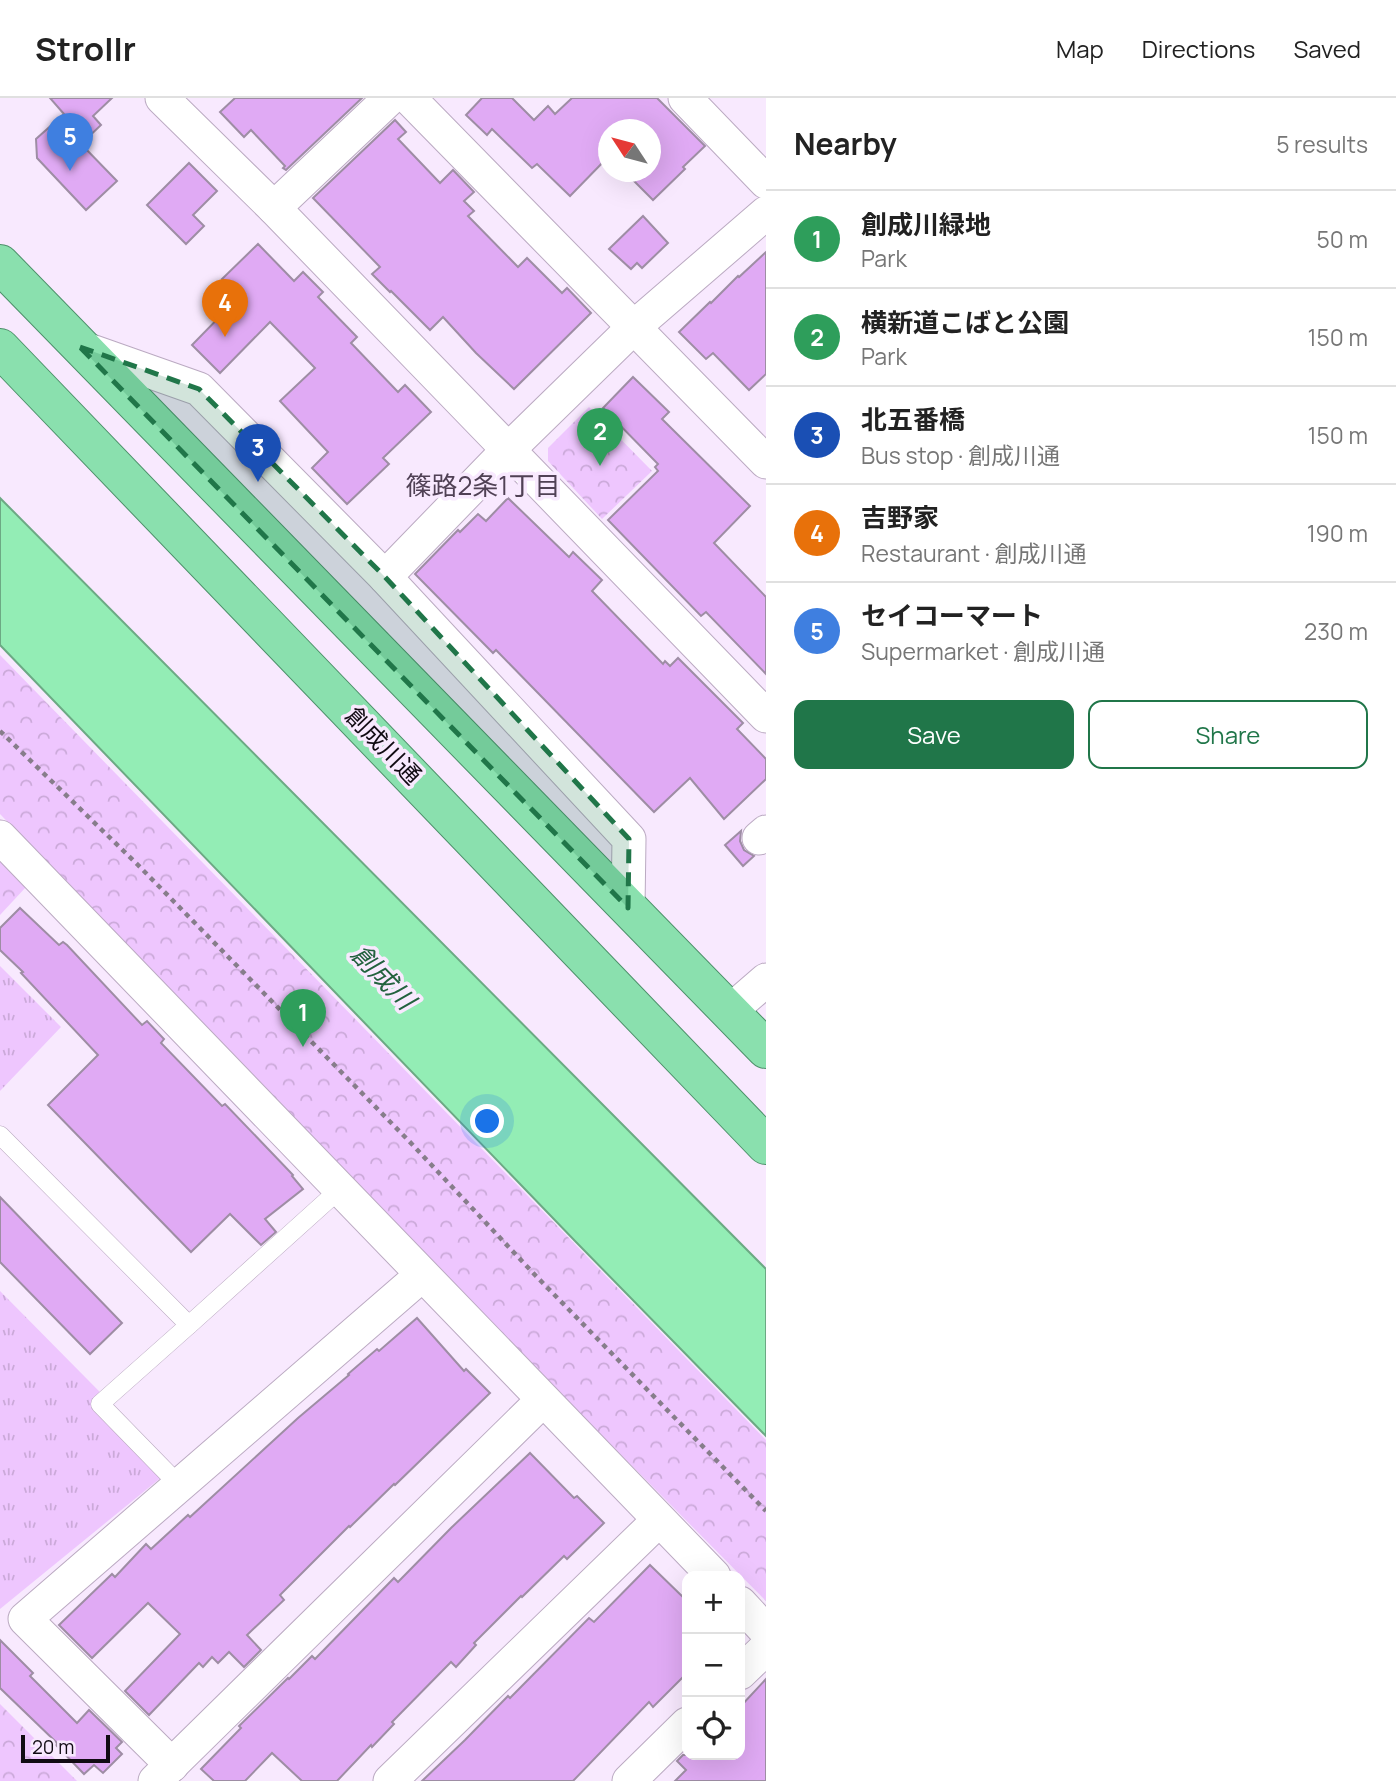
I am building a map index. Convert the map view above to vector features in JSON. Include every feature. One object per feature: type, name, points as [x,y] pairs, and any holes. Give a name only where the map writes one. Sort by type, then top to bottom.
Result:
[{"type":"highway","points":[[0,264],[766,1049]]},
{"type":"highway","name":"創成川通","points":[[0,348],[766,1144]]},
{"type":"street","points":[[162,98],[274,208],[766,716]]},
{"type":"street","points":[[274,208],[390,98]]},
{"type":"street","points":[[409,98],[766,462]]},
{"type":"street","points":[[685,98],[766,182]]},
{"type":"street","points":[[385,577],[508,450],[634,327],[766,213]]},
{"type":"street","points":[[80,347],[200,389],[385,577],[629,839],[628,908]]},
{"type":"street","points":[[0,837],[709,1571]]},
{"type":"street","points":[[730,1012],[766,980]]},
{"type":"street","points":[[422,1275],[25,1619],[163,1773],[543,1400]]},
{"type":"street","points":[[390,1781],[659,1520]]},
{"type":"street","points":[[745,1608],[766,1630]]},
{"type":"street","points":[[745,1668],[766,1648]]},
{"type":"street","points":[[629,1781],[682,1729]]},
{"type":"lane","points":[[0,1135],[189,1325]]},
{"type":"lane","points":[[180,1486],[100,1405],[340,1189]]},
{"type":"path","points":[[0,731],[148,875],[766,1511]]},
{"type":"highlighted area","points":[[80,347],[199,389],[385,577],[629,839],[628,908]]},
{"type":"green space","points":[[589,407],[652,471],[602,519],[548,461],[548,448]]},
{"type":"green space","points":[[0,655],[766,1440],[766,1601],[745,1580],[745,1571],[736,1571],[409,1241],[0,814]]},
{"type":"green space","points":[[0,861],[26,887],[0,915]]},
{"type":"green space","points":[[0,966],[61,1027],[0,1091]]},
{"type":"green space","points":[[0,1291],[174,1467],[0,1609]]},
{"type":"green space","points":[[0,1704],[77,1781],[0,1781]]},
{"type":"water","name":"創成川","points":[[0,498],[766,1269],[766,1436],[0,645]]},
{"type":"building","points":[[50,98],[112,98],[93,116],[101,125],[81,144],[117,181],[86,210],[37,158],[36,139],[64,114]]},
{"type":"building","points":[[235,98],[362,98],[286,170],[251,130],[244,137],[220,112]]},
{"type":"building","points":[[482,98],[512,98],[534,120],[548,106],[555,114],[572,98],[657,98],[705,146],[653,200],[635,182],[661,182],[661,119],[598,119],[598,167],[570,196],[537,164],[532,168],[492,129],[487,135],[466,115]]},
{"type":"building","points":[[395,120],[406,132],[398,139],[440,183],[453,170],[474,192],[464,201],[474,211],[468,216],[518,267],[527,258],[562,293],[567,288],[591,313],[514,389],[443,317],[430,330],[390,292],[372,274],[380,267],[313,198]]},
{"type":"building","points":[[189,163],[217,191],[193,215],[204,226],[186,244],[147,205]]},
{"type":"building","points":[[643,216],[668,243],[642,268],[637,263],[631,269],[609,249]]},
{"type":"building","points":[[258,244],[294,281],[303,272],[323,292],[318,297],[357,337],[351,343],[398,392],[405,385],[431,412],[383,458],[389,464],[347,504],[312,468],[328,452],[280,401],[315,368],[270,322],[220,373],[192,345],[239,297],[222,279]]},
{"type":"building","points":[[766,252],[766,374],[749,390],[713,353],[706,359],[679,332]]},
{"type":"building","points":[[633,377],[669,412],[662,419],[750,506],[714,543],[766,597],[766,674],[706,612],[701,616],[608,520],[658,471],[655,467],[658,464],[603,408]]},
{"type":"building","points":[[508,498],[569,557],[573,552],[602,580],[592,591],[663,664],[665,661],[670,666],[678,658],[743,723],[737,729],[766,759],[766,779],[724,819],[690,778],[654,812],[496,650],[493,653],[415,574],[458,530],[460,532],[478,514],[486,521]]},
{"type":"building","points":[[741,831],[740,841],[744,850],[754,856],[743,866],[725,845]]},
{"type":"building","points":[[20,908],[59,945],[63,942],[67,945],[142,1025],[147,1021],[164,1039],[161,1043],[222,1106],[225,1104],[293,1175],[303,1189],[265,1219],[276,1232],[261,1245],[230,1214],[191,1252],[48,1105],[98,1055],[0,950],[0,928]]},
{"type":"building","points":[[0,1197],[122,1323],[90,1354],[0,1262]]},
{"type":"building","points":[[417,1318],[464,1371],[466,1369],[490,1393],[280,1595],[284,1600],[247,1635],[261,1650],[244,1667],[229,1652],[218,1663],[212,1657],[203,1667],[199,1663],[149,1715],[125,1691],[180,1634],[148,1603],[92,1658],[59,1625],[112,1574],[115,1577],[146,1544],[151,1549],[188,1515],[190,1517],[348,1374]]},
{"type":"building","points":[[530,1453],[574,1498],[577,1496],[604,1523],[567,1559],[564,1556],[521,1596],[474,1643],[476,1645],[456,1667],[451,1662],[337,1781],[302,1781],[272,1753],[245,1781],[214,1781],[201,1769],[241,1728],[239,1726],[288,1678],[312,1656],[315,1659],[394,1578],[398,1582]]},
{"type":"building","points":[[650,1565],[682,1596],[682,1678],[653,1707],[649,1702],[573,1781],[422,1781],[589,1618],[594,1622]]},
{"type":"building","points":[[0,1640],[33,1673],[30,1676],[77,1723],[89,1710],[122,1742],[116,1748],[122,1754],[103,1773],[94,1765],[84,1774],[57,1743],[0,1688]]},
{"type":"building","points":[[766,1679],[766,1781],[675,1781],[686,1770],[677,1761],[682,1756],[682,1760],[745,1760],[745,1702]]},
{"type":"place","name":"セイコーマート","points":[[70,171]]},
{"type":"place","name":"吉野家","points":[[225,337]]},
{"type":"place","name":"横新道こばと公園","points":[[600,466]]},
{"type":"place","name":"北五番橋","points":[[258,482]]},
{"type":"place","name":"創成川緑地","points":[[303,1047]]},
{"type":"district","name":"篠路2条1丁目","points":[[483,486]]}]
